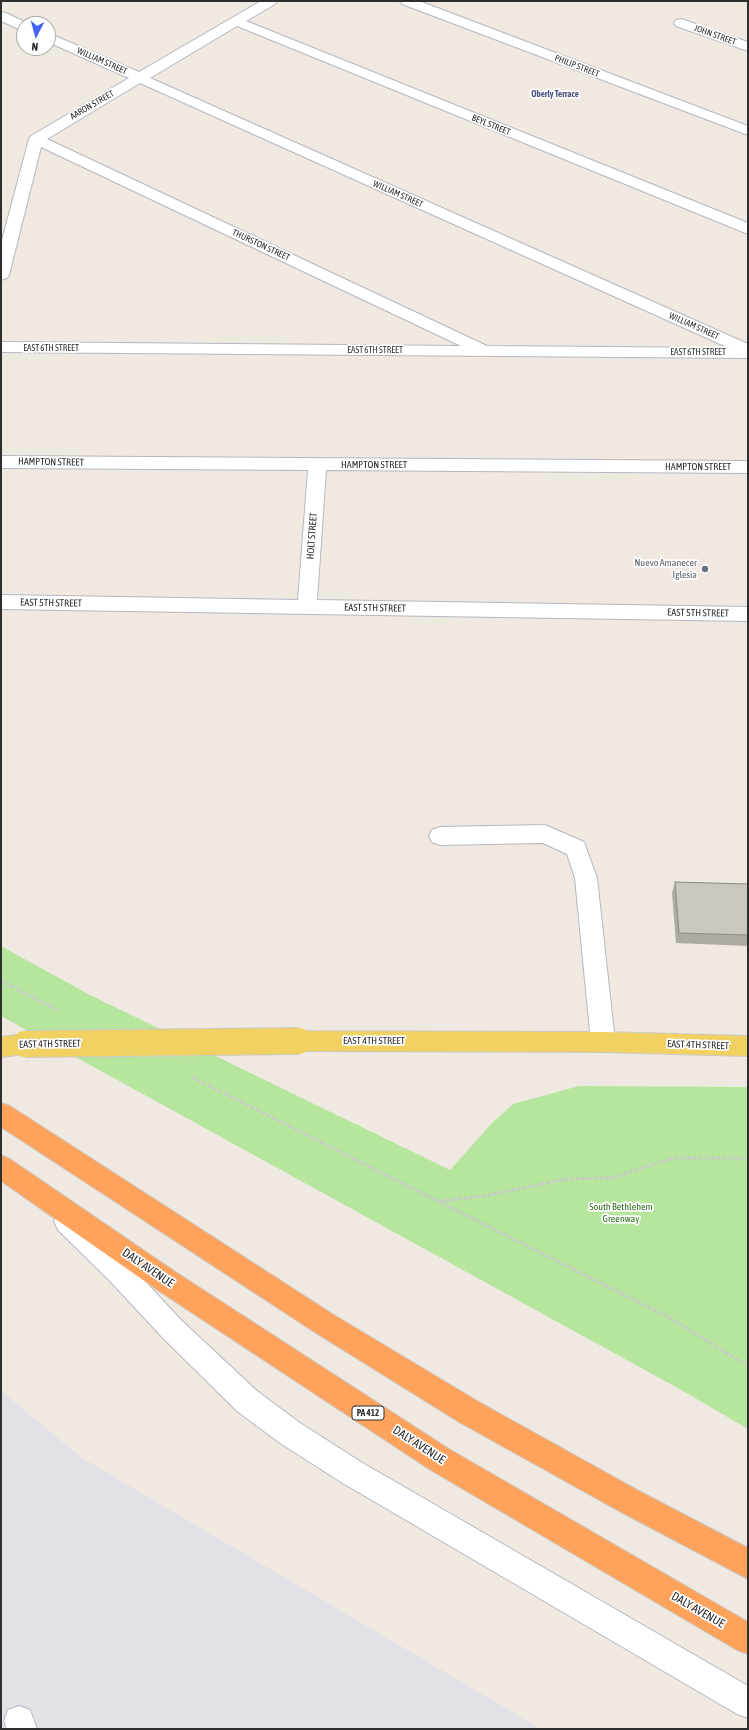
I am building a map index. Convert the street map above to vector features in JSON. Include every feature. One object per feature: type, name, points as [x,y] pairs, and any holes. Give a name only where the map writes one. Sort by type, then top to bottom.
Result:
[{"type":"highway","points":[[1,1114],[324,1324],[469,1412],[622,1497],[748,1564]]},
{"type":"highway","name":"DALY AVENUE","points":[[1,1167],[165,1280],[439,1459],[748,1639]]},
{"type":"main road","name":"EAST 4TH STREET","points":[[1,1047],[25,1044],[299,1041],[603,1042],[748,1046]]},
{"type":"street","name":"AARON STREET","points":[[36,139],[270,1]]},
{"type":"street","name":"PHILIP STREET","points":[[407,1],[748,131]]},
{"type":"street","points":[[1,16],[16,23]]},
{"type":"street","name":"BEYL STREET","points":[[235,22],[748,229]]},
{"type":"street","name":"JOHN STREET","points":[[681,23],[748,47]]},
{"type":"street","name":"WILLIAM STREET","points":[[56,41],[748,351]]},
{"type":"street","points":[[1,274],[36,139]]},
{"type":"street","name":"THURSTON STREET","points":[[36,139],[486,351]]},
{"type":"street","name":"EAST 6TH STREET","points":[[1,347],[486,351],[748,351]]},
{"type":"street","name":"HAMPTON STREET","points":[[1,462],[748,467]]},
{"type":"street","name":"HOLT STREET","points":[[307,607],[317,465]]},
{"type":"street","name":"EAST 5TH STREET","points":[[1,602],[748,614]]},
{"type":"street","points":[[440,836],[545,834],[576,848],[586,878],[603,1042]]},
{"type":"street","points":[[36,1190],[119,1272],[172,1329],[204,1360],[247,1401],[290,1433],[351,1472],[748,1703]]},
{"type":"path","points":[[1,981],[65,1013]]},
{"type":"path","points":[[185,1073],[670,1318],[748,1366]]},
{"type":"path","points":[[440,1202],[484,1196],[566,1179],[612,1178],[673,1158],[738,1158],[748,1160]]},
{"type":"shaded area","points":[[1,1391],[82,1458],[541,1729],[1,1729]]},
{"type":"green space","name":"South Bethlehem Greenway","points":[[1,946],[88,994],[450,1170],[492,1123],[513,1104],[579,1086],[748,1087],[748,1429],[683,1391],[1,1016]]},
{"type":"building","points":[[675,882],[748,884],[748,935],[679,933]]},
{"type":"place","name":"Nuevo Amanecer Iglesia","points":[[705,569]]},
{"type":"district","name":"Oberly Terrace","points":[[555,94]]}]
